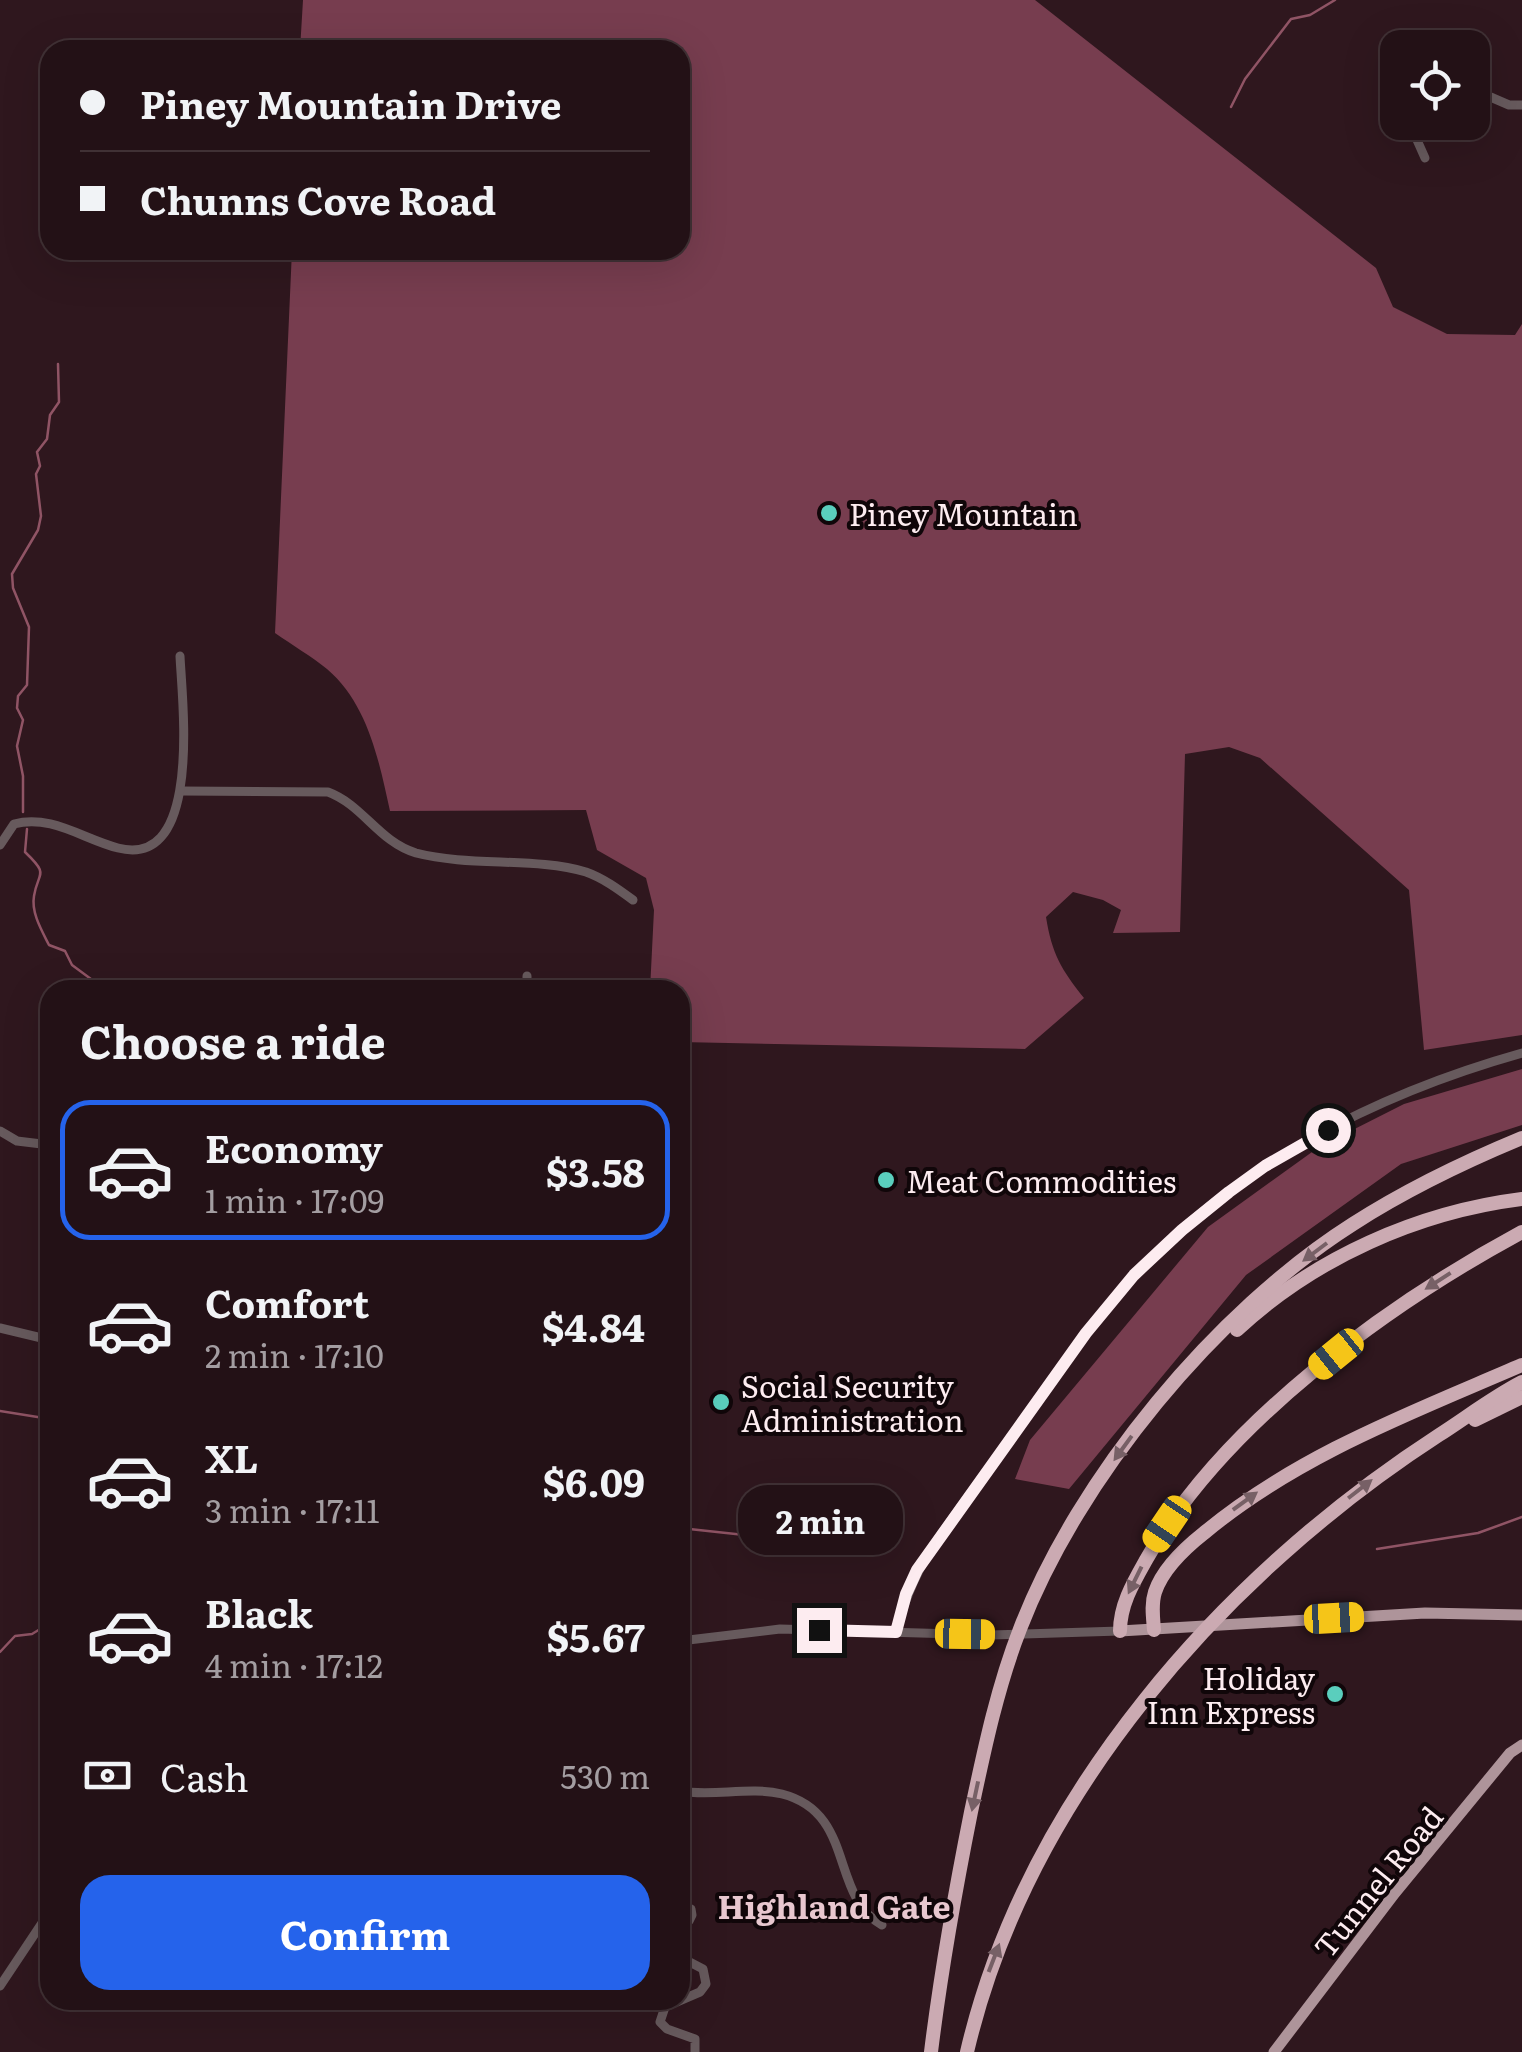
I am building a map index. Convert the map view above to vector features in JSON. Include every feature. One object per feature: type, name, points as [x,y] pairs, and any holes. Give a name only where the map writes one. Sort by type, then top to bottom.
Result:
[{"type":"highway","points":[[930,2052],[960,1868],[997,1702],[1020,1629],[1087,1499],[1151,1409],[1266,1290],[1350,1226],[1456,1167],[1522,1138]]},
{"type":"highway","points":[[1185,1373],[1200,1365],[1282,1294],[1367,1244],[1442,1215],[1522,1199]]},
{"type":"highway","points":[[1120,1631],[1124,1604],[1156,1542],[1199,1483],[1243,1436],[1289,1393],[1383,1319],[1431,1285],[1522,1232]]},
{"type":"highway","points":[[1154,1630],[1153,1598],[1166,1571],[1193,1542],[1238,1506],[1310,1459],[1522,1364]]},
{"type":"highway","points":[[966,2052],[980,1996],[1009,1920],[1041,1857],[1144,1700],[1260,1575],[1356,1492],[1522,1382]]},
{"type":"highway","points":[[1446,1430],[1522,1397]]},
{"type":"main road","points":[[1120,1631],[1425,1613],[1522,1615]]},
{"type":"main road","name":"Tunnel Road","points":[[1274,2052],[1395,1894],[1510,1753],[1522,1744]]},
{"type":"street","points":[[1490,97],[1522,106]]},
{"type":"street","points":[[1417,140],[1425,158]]},
{"type":"street","points":[[0,845],[14,824],[33,820],[116,848],[144,848],[164,833],[181,791],[184,747],[180,656]]},
{"type":"street","points":[[181,791],[328,792],[340,797],[396,845],[416,853],[495,864],[569,868],[606,881],[632,900]]},
{"type":"street","points":[[527,980],[528,976]]},
{"type":"street","points":[[896,1632],[917,1570],[951,1520],[1100,1315],[1134,1275],[1182,1230],[1265,1166],[1378,1103],[1462,1070],[1522,1053]]},
{"type":"street","points":[[0,1131],[17,1141],[40,1144]]},
{"type":"street","points":[[0,1328],[40,1338]]},
{"type":"street","points":[[690,1640],[780,1628],[1008,1635],[1120,1631]]},
{"type":"street","points":[[690,1791],[783,1794],[800,1802],[826,1822],[837,1842],[856,1900],[882,1925]]},
{"type":"street","points":[[0,1986],[40,1926]]},
{"type":"street","points":[[690,1961],[704,1969],[706,1984],[690,1996]]},
{"type":"street","points":[[663,2010],[660,2022],[668,2029],[695,2038],[696,2052]]},
{"type":"shaded area","points":[[303,0],[1035,0],[1376,268],[1393,307],[1447,334],[1515,335],[1522,324],[1522,1035],[1424,1050],[1409,890],[1260,758],[1229,747],[1185,754],[1180,932],[1113,933],[1121,910],[1103,900],[1073,892],[1046,917],[1059,961],[1084,998],[1025,1049],[690,1042],[690,980],[650,980],[654,910],[646,878],[597,850],[586,810],[390,811],[370,734],[353,699],[327,669],[275,633],[292,260],[690,260],[690,40],[301,40]]},
{"type":"shaded area","points":[[1522,1069],[1522,1125],[1401,1164],[1246,1275],[1069,1489],[1015,1479],[1030,1440],[1208,1227],[1319,1147],[1404,1104]]},
{"type":"waterway","points":[[1231,107],[1245,79],[1291,19],[1310,15],[1335,0]]},
{"type":"waterway","points":[[23,812],[23,776],[17,746],[23,720],[17,708],[18,696],[27,685],[29,627],[13,588],[12,574],[38,530],[41,516],[37,452],[47,439],[50,415],[59,402],[58,364]]},
{"type":"waterway","points":[[27,829],[25,852],[40,870],[33,902],[40,928],[49,945],[65,951],[72,965],[92,980]]},
{"type":"waterway","points":[[0,1411],[40,1417]]},
{"type":"waterway","points":[[690,1529],[754,1536],[777,1508],[892,1523]]},
{"type":"waterway","points":[[1377,1549],[1478,1533],[1522,1517]]},
{"type":"waterway","points":[[0,1652],[15,1636],[40,1629]]},
{"type":"place","name":"Piney Mountain","points":[[829,513]]},
{"type":"place","name":"Meat Commodities","points":[[886,1180]]},
{"type":"place","name":"Social Security Administration","points":[[721,1402]]},
{"type":"place","name":"Holiday Inn Express","points":[[1335,1694]]},
{"type":"district","name":"Highland Gate","points":[[834,1905]]},
{"type":"route","points":[[819,1630],[896,1632],[917,1570],[1111,1301],[1158,1252],[1229,1192],[1328,1130]]}]
